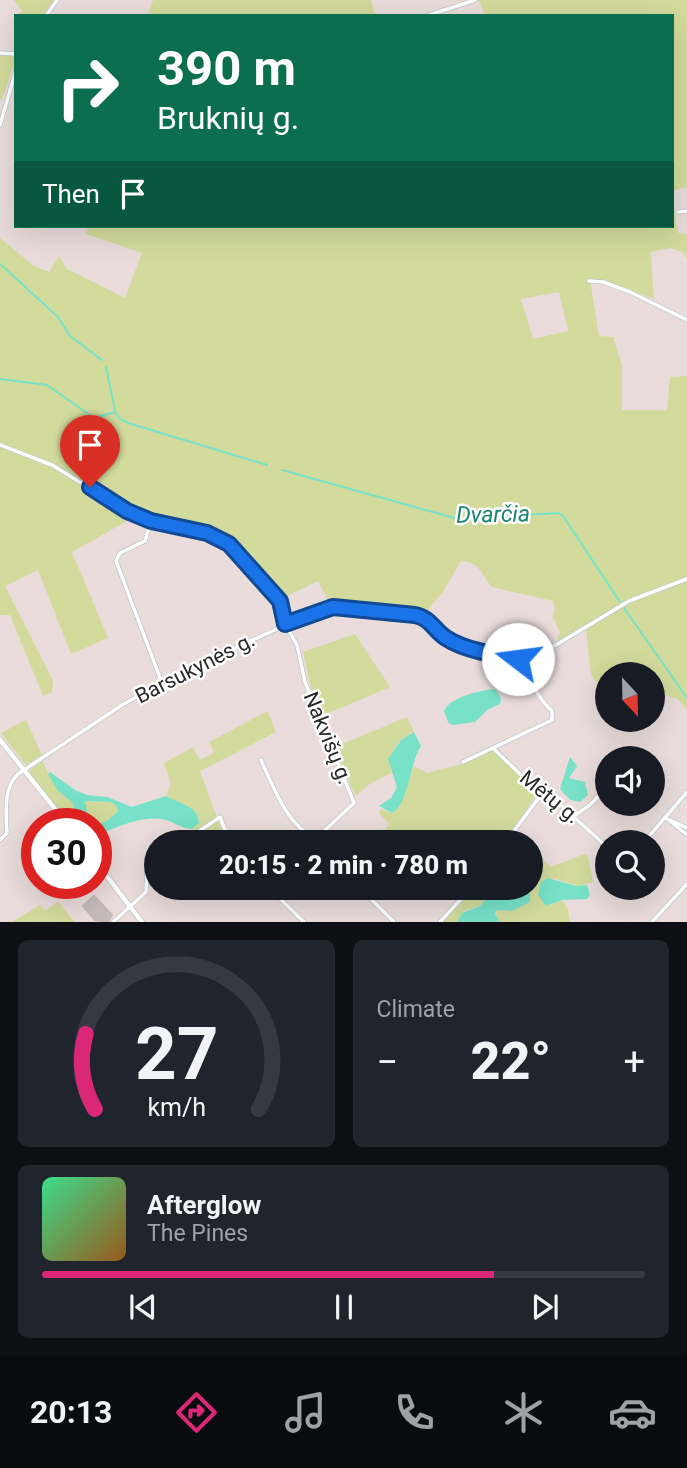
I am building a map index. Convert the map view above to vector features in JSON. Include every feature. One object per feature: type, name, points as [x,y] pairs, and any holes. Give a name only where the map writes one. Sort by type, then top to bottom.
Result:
[{"type":"main road","points":[[0,740],[54,808]]},
{"type":"main road","points":[[112,883],[142,922]]},
{"type":"street","points":[[432,14],[475,0]]},
{"type":"street","points":[[0,125],[14,77]]},
{"type":"street","points":[[678,212],[687,211]]},
{"type":"street","points":[[589,281],[603,282],[630,292],[687,320]]},
{"type":"street","points":[[0,444],[52,465],[127,511],[151,521],[207,533],[229,544],[280,601],[285,624]]},
{"type":"street","points":[[151,521],[145,541],[120,553],[116,561],[162,683]]},
{"type":"street","name":"Barsukynės g.","points":[[23,771],[122,705],[162,683],[285,624],[333,607],[425,617],[442,635],[456,643],[518,657],[543,652],[629,601],[687,579]]},
{"type":"street","name":"Nakvišų g.","points":[[285,624],[297,645],[309,693],[354,803],[325,830]]},
{"type":"street","points":[[463,762],[544,727],[553,718],[552,711],[541,700],[518,657]]},
{"type":"street","name":"Mėtų g.","points":[[493,748],[543,796],[553,798],[595,836]]},
{"type":"street","points":[[261,760],[284,808],[304,830]]},
{"type":"street","points":[[0,840],[7,833],[5,812],[11,782],[23,771]]},
{"type":"street","points":[[655,830],[687,792]]},
{"type":"street","points":[[516,830],[543,796]]},
{"type":"street","points":[[574,816],[595,800]]},
{"type":"street","points":[[201,830],[220,817],[225,830]]},
{"type":"street","points":[[666,819],[687,828]]},
{"type":"street","points":[[666,819],[687,835]]},
{"type":"street","points":[[652,922],[687,884]]},
{"type":"street","points":[[113,922],[144,894]]},
{"type":"street","points":[[281,900],[301,921]]},
{"type":"street","points":[[372,900],[394,922]]},
{"type":"street","points":[[440,922],[460,900]]},
{"type":"shaded area","points":[[14,0],[54,0],[44,14],[18,14],[22,11]]},
{"type":"shaded area","points":[[153,0],[371,0],[374,14],[149,14]]},
{"type":"shaded area","points":[[478,0],[687,0],[687,187],[674,190],[674,14],[485,14]]},
{"type":"shaded area","points":[[0,55],[14,57],[2,100]]},
{"type":"shaded area","points":[[674,207],[678,233],[687,234],[687,259],[683,252],[670,248],[651,252],[654,299],[608,282],[590,280],[599,336],[613,337],[622,365],[622,410],[667,410],[670,377],[687,376],[687,710],[678,699],[665,695],[665,662],[595,662],[595,680],[591,674],[586,629],[582,626],[559,642],[557,638],[560,633],[553,617],[553,601],[492,587],[480,570],[467,562],[461,561],[444,590],[425,614],[330,605],[318,581],[281,599],[239,543],[210,531],[166,522],[141,513],[72,552],[108,638],[71,654],[38,570],[5,586],[53,681],[52,692],[43,696],[10,615],[0,615],[0,238],[34,266],[49,272],[59,256],[67,269],[125,298],[142,253],[86,234],[88,228],[674,228]],"holes":[[[559,292],[568,331],[533,339],[521,299]]]},
{"type":"shaded area","points":[[355,634],[390,687],[322,716],[311,687],[303,652]]},
{"type":"shaded area","points":[[495,689],[501,698],[500,704],[487,710],[475,722],[452,725],[448,722],[444,711],[447,706],[459,698]]},
{"type":"shaded area","points":[[268,711],[276,732],[200,771],[222,830],[193,830],[199,823],[198,816],[166,796],[171,784],[164,763],[193,747],[200,760],[214,753],[209,742]]},
{"type":"shaded area","points":[[407,717],[414,732],[403,738],[394,748],[390,761],[392,773],[371,783],[355,796],[335,747]]},
{"type":"shaded area","points":[[26,720],[42,755],[26,765],[1,733]]},
{"type":"shaded area","points":[[414,732],[421,746],[406,792],[398,808],[392,813],[379,806],[391,798],[397,787],[388,759],[401,740]]},
{"type":"shaded area","points":[[497,748],[534,784],[537,794],[512,830],[385,830],[389,824],[379,813],[381,809],[392,813],[399,807],[414,766],[427,773],[462,764]]},
{"type":"shaded area","points":[[570,757],[577,766],[569,778],[585,782],[588,795],[580,802],[570,800],[560,789]]},
{"type":"shaded area","points":[[42,761],[58,791],[72,802],[74,808],[58,808],[30,775],[30,770]]},
{"type":"shaded area","points":[[50,772],[75,790],[87,795],[107,797],[132,807],[166,796],[192,809],[199,823],[192,829],[165,820],[144,819],[112,829],[112,816],[118,811],[116,805],[110,802],[85,801],[86,808],[74,808],[72,802],[58,791],[48,774]]},
{"type":"shaded area","points":[[84,801],[110,802],[116,805],[118,811],[112,816],[112,808],[86,808]]},
{"type":"shaded area","points":[[585,854],[588,856],[593,882],[579,886],[552,878],[551,905],[562,900],[568,909],[570,922],[500,922],[496,917],[497,910],[512,911],[519,905],[527,904],[528,900],[543,900],[543,859],[551,867]]},
{"type":"shaded area","points":[[548,878],[576,886],[587,885],[590,895],[587,899],[562,900],[546,906],[542,900],[543,881]]},
{"type":"shaded area","points":[[464,900],[485,900],[480,906],[464,911],[457,922],[443,922]]},
{"type":"shaded area","points":[[485,900],[530,900],[512,911],[497,910],[495,914],[500,922],[457,922],[462,913],[480,906]]},
{"type":"shaded area","points":[[58,901],[74,922],[12,922],[40,905],[46,911]]},
{"type":"building","points":[[91,899],[97,899],[112,915],[108,922],[95,920],[83,906]]},
{"type":"waterway","points":[[0,264],[58,317],[70,336],[102,360]]},
{"type":"waterway","points":[[106,367],[115,410]]},
{"type":"waterway","name":"Dvarčia","points":[[0,379],[47,385],[94,418],[115,412],[120,419],[128,423],[267,465]]},
{"type":"waterway","name":"Dvarčia","points":[[282,470],[458,519],[558,513],[563,516],[620,602]]},
{"type":"waterway","name":"Dvarčia","points":[[624,608],[687,698]]},
{"type":"route","points":[[90,487],[127,511],[151,521],[207,533],[229,544],[248,562],[280,601],[284,609],[285,624],[333,607],[365,608],[415,615],[425,617],[442,635],[456,643],[518,659]]}]
